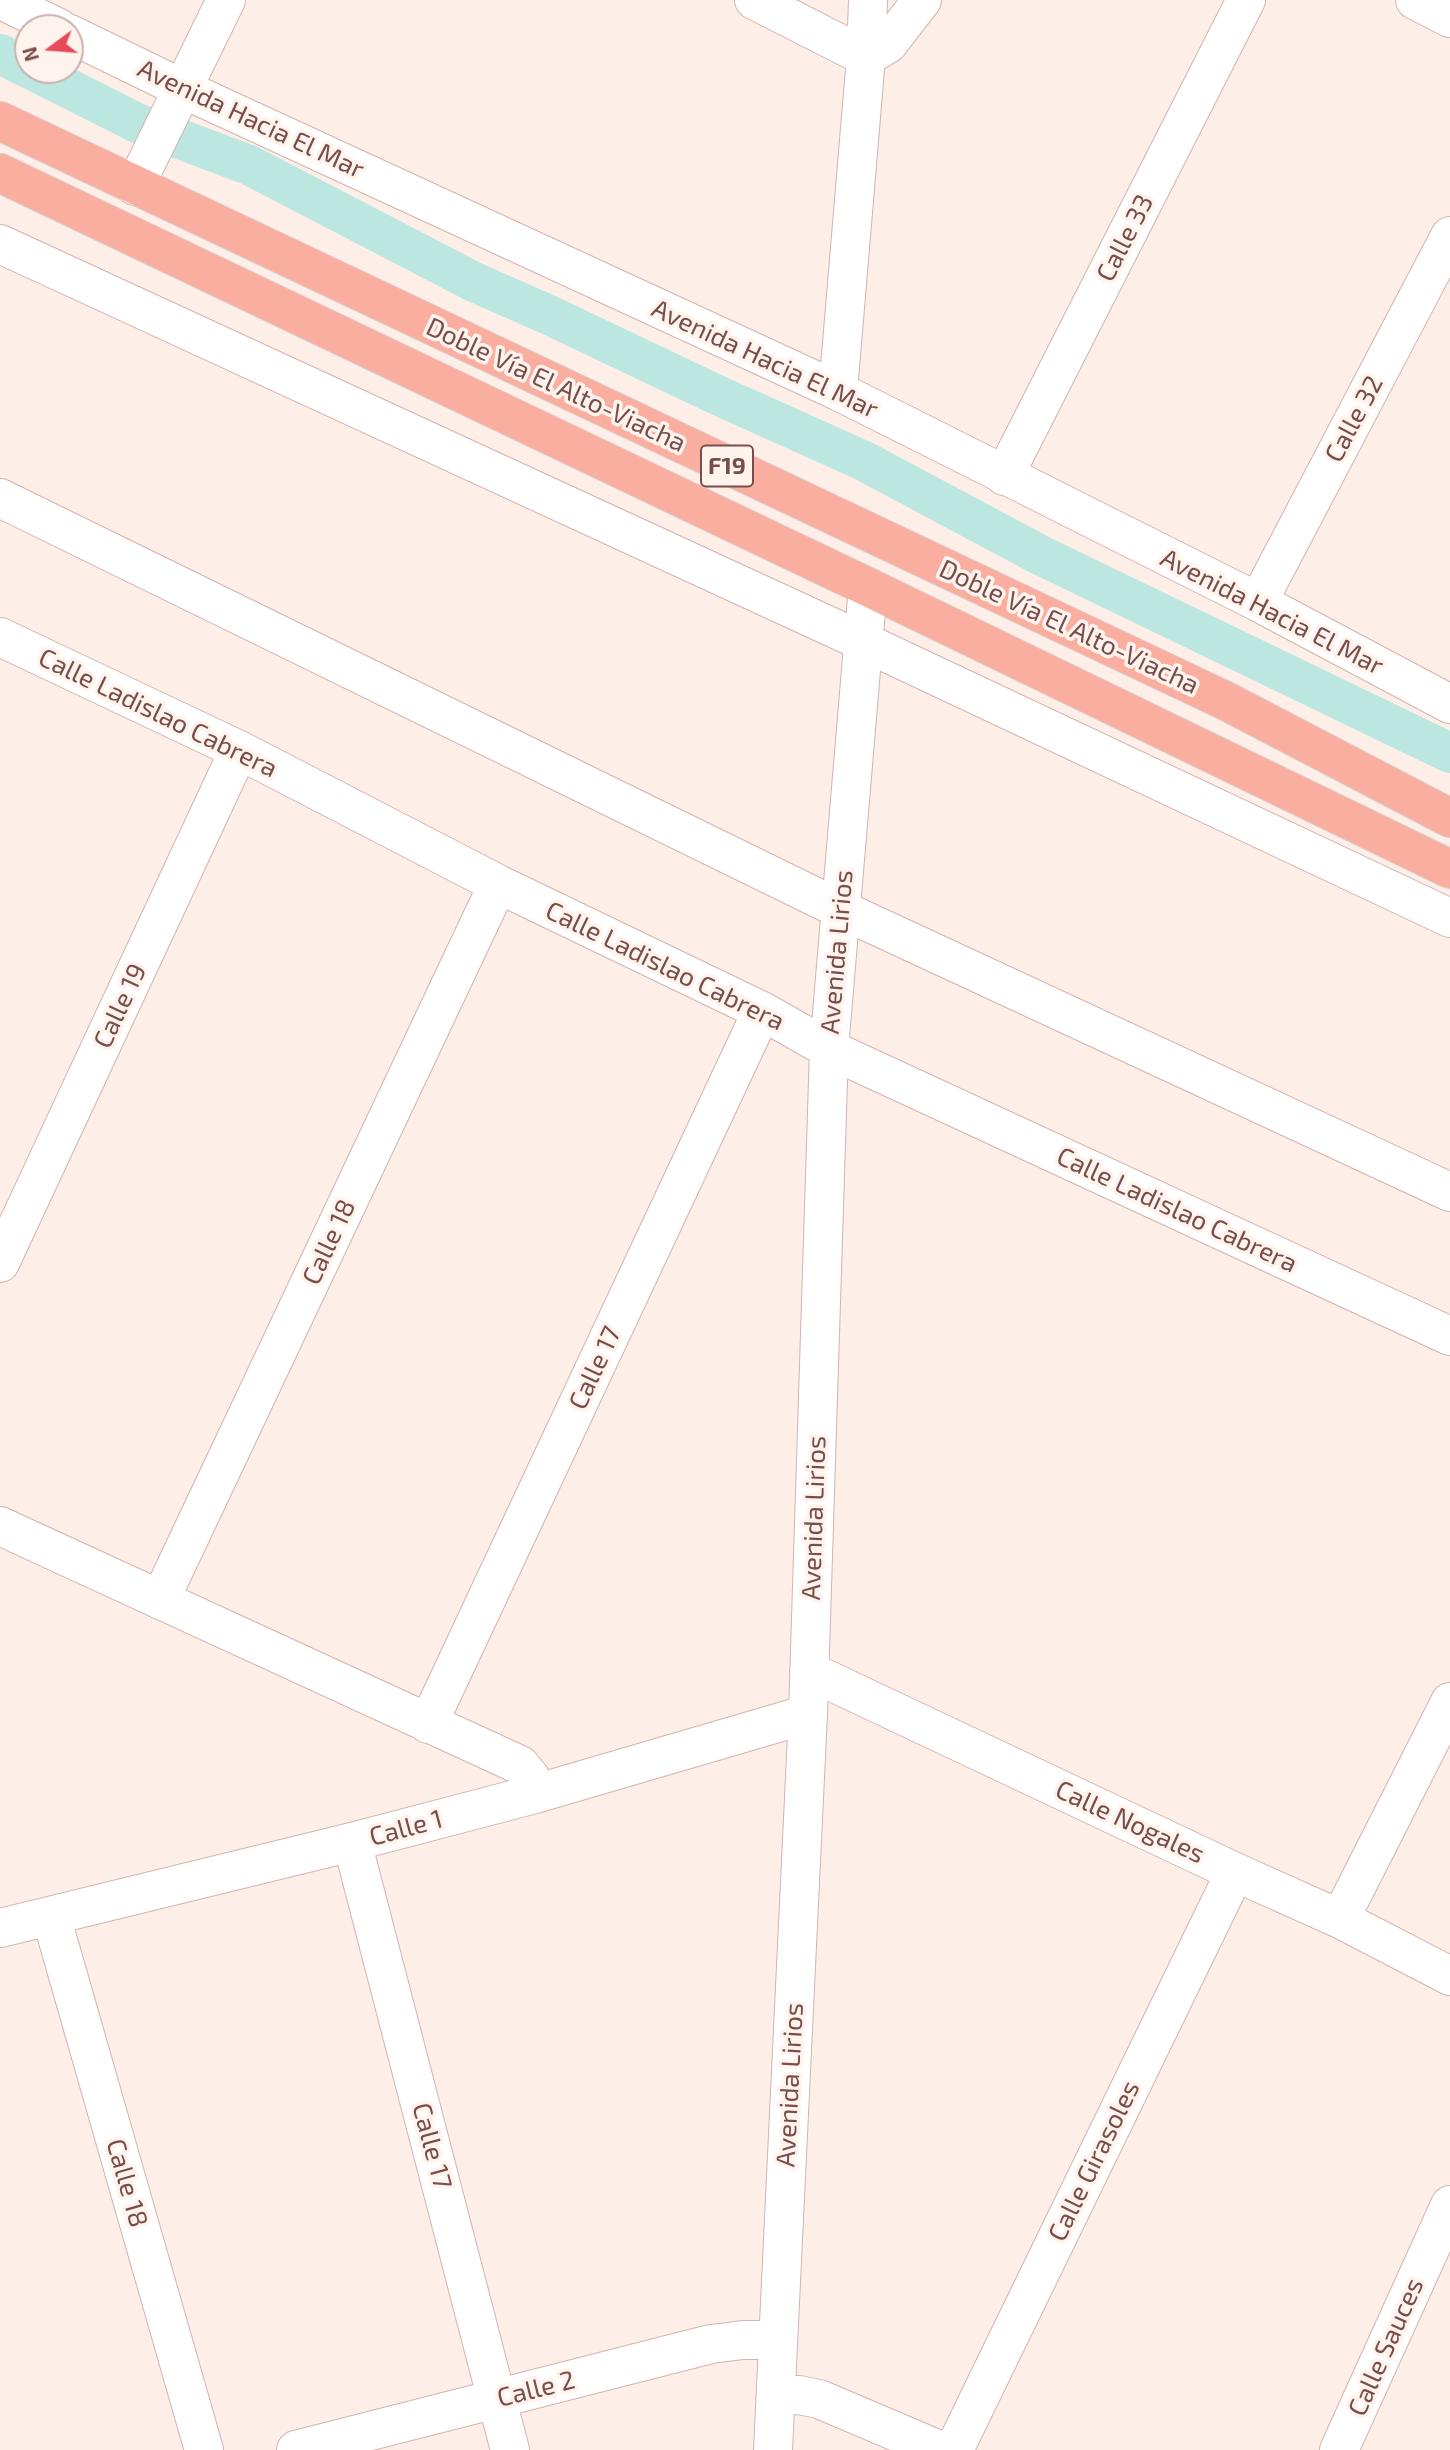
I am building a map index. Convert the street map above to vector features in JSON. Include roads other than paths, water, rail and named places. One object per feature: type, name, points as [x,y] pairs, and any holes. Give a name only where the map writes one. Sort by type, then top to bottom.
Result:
[{"type":"highway","name":"Doble Vía El Alto-Viacha","points":[[0,121],[142,173],[1226,701],[1450,818]]},
{"type":"highway","name":"Doble Vía El Alto-Viacha","points":[[0,173],[868,587],[1450,869]]},
{"type":"street","points":[[1,0],[30,14]]},
{"type":"street","points":[[142,173],[226,0]]},
{"type":"street","points":[[754,0],[866,57]]},
{"type":"street","points":[[838,391],[866,57],[868,0]]},
{"type":"street","points":[[866,57],[888,44],[922,0]]},
{"type":"street","name":"Calle 33","points":[[1004,476],[1246,0]]},
{"type":"street","points":[[1415,0],[1450,18]]},
{"type":"street","name":"Avenida Hacia El Mar","points":[[84,43],[176,100],[838,391],[1258,602],[1450,704]]},
{"type":"street","name":"Calle 32","points":[[1258,602],[1450,236]]},
{"type":"street","points":[[0,244],[864,642],[1450,918]]},
{"type":"street","points":[[0,498],[840,909],[1450,1192]]},
{"type":"street","name":"Avenida Lirios","points":[[773,2450],[808,1714],[830,1049],[868,587]]},
{"type":"street","name":"Calle Ladislao Cabrera","points":[[0,637],[239,750],[498,884],[762,1011],[830,1049],[1450,1336]]},
{"type":"street","name":"Calle 19","points":[[0,1263],[239,750]]},
{"type":"street","name":"Calle 18","points":[[160,1600],[498,884]]},
{"type":"street","name":"Calle 17","points":[[428,1724],[762,1011]]},
{"type":"street","points":[[0,1526],[520,1765],[530,1777],[535,1794]]},
{"type":"street","name":"Calle Nogales","points":[[809,1671],[1340,1919],[1450,1976]]},
{"type":"street","points":[[1340,1919],[1450,1702]]},
{"type":"street","name":"Calle 1","points":[[0,1928],[535,1794],[808,1714]]},
{"type":"street","name":"Calle 17","points":[[352,1842],[510,2450]]},
{"type":"street","name":"Calle Girasoles","points":[[954,2450],[1235,1872]]},
{"type":"street","name":"Calle 18","points":[[51,1916],[204,2450]]},
{"type":"street","name":"Calle Sauces","points":[[1339,2450],[1450,2205]]},
{"type":"street","name":"Calle 2","points":[[296,2450],[710,2344],[778,2340]]},
{"type":"street","points":[[776,2396],[799,2395],[819,2399],[939,2450]]},
{"type":"waterway","points":[[0,54],[14,61]]},
{"type":"waterway","points":[[60,84],[137,123],[249,165],[474,282],[864,461],[1040,555],[1450,753]]}]
